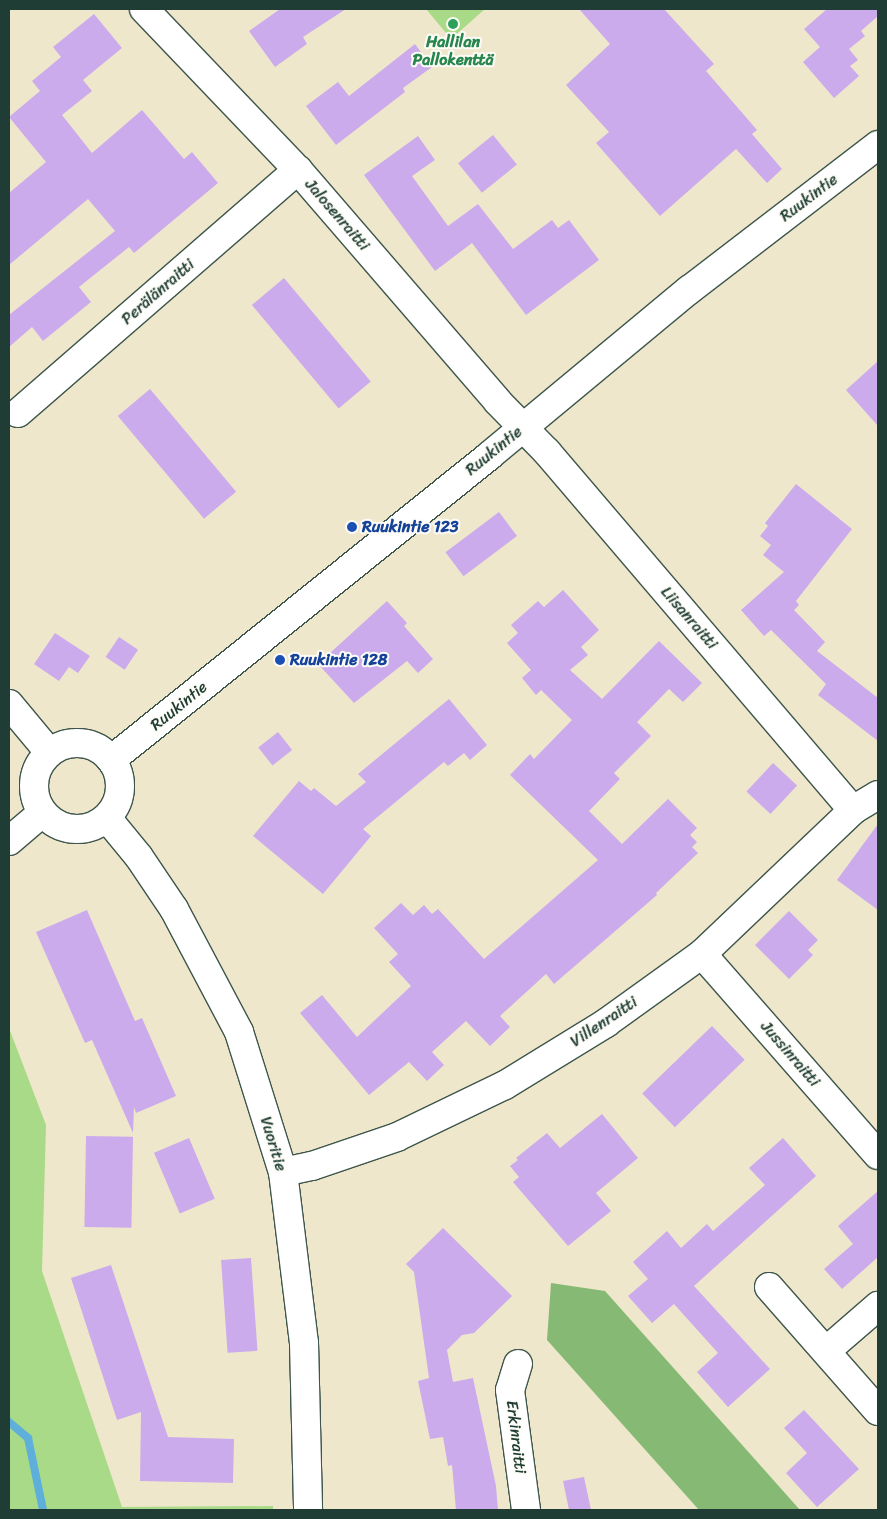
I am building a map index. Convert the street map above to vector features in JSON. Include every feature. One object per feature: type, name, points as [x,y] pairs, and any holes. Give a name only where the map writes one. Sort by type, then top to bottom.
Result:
[{"type":"street","name":"Jalosenraitti","points":[[144,9],[298,170],[523,427]]},
{"type":"street","name":"Ruukintie","points":[[111,760],[523,427],[689,290],[878,145]]},
{"type":"street","name":"Perälänraitti","points":[[18,413],[298,170]]},
{"type":"street","name":"Liisanraitti","points":[[523,427],[547,452],[853,810]]},
{"type":"street","points":[[9,704],[49,752]]},
{"type":"street","points":[[75,743],[89,745],[101,751],[111,760],[118,771],[119,796],[107,818],[95,826],[74,829],[53,823],[42,813],[36,801],[33,788],[34,775],[40,762],[49,752],[75,743]]},
{"type":"street","name":"Villenraitti","points":[[283,1172],[312,1166],[396,1137],[505,1085],[606,1023],[702,954],[853,810],[878,795]]},
{"type":"street","points":[[9,841],[42,813]]},
{"type":"street","name":"Vuoritie","points":[[107,818],[139,856],[174,909],[239,1032],[283,1172],[304,1343],[308,1510]]},
{"type":"street","name":"Jussinraitti","points":[[702,954],[878,1155]]},
{"type":"street","points":[[769,1286],[878,1410]]},
{"type":"street","points":[[826,1352],[878,1306]]},
{"type":"street","name":"Erkinraitti","points":[[518,1364],[510,1390],[526,1510]]},
{"type":"green space","name":"Hallilan Pallokenttä","points":[[426,9],[485,9],[451,39]]},
{"type":"green space","points":[[9,1028],[46,1125],[42,1271],[122,1507],[273,1506],[273,1510],[9,1510]]},
{"type":"green space","points":[[551,1283],[605,1291],[800,1510],[699,1510],[547,1340]]},
{"type":"building","points":[[280,9],[346,9],[303,37],[307,44],[275,67],[249,31]]},
{"type":"building","points":[[579,9],[664,9],[714,64],[706,71],[757,130],[752,134],[782,169],[767,183],[736,149],[660,216],[596,143],[609,132],[566,85],[610,44]]},
{"type":"building","points":[[827,9],[878,9],[878,16],[861,31],[865,36],[849,49],[858,60],[850,66],[859,76],[834,98],[803,62],[820,47],[804,29]]},
{"type":"building","points":[[94,14],[122,48],[83,80],[92,91],[62,115],[92,153],[142,110],[184,159],[192,152],[218,183],[134,253],[129,247],[79,287],[91,302],[43,341],[32,327],[9,347],[9,315],[115,231],[88,199],[9,265],[9,193],[46,162],[9,117],[40,91],[32,81],[61,57],[53,47]]},
{"type":"building","points":[[415,44],[432,67],[403,88],[405,92],[336,145],[306,106],[338,82],[349,96]]},
{"type":"building","points":[[493,135],[517,165],[482,193],[458,163]]},
{"type":"building","points":[[418,136],[435,160],[412,176],[448,226],[478,204],[513,249],[552,220],[558,228],[569,220],[599,260],[526,315],[472,243],[435,271],[364,175]]},
{"type":"building","points":[[284,278],[371,381],[339,408],[252,305]]},
{"type":"building","points":[[878,361],[878,426],[846,390]]},
{"type":"building","points":[[150,389],[236,492],[204,519],[118,416]]},
{"type":"building","points":[[796,484],[852,529],[796,601],[799,605],[794,610],[825,642],[817,651],[878,698],[878,741],[818,695],[826,684],[771,630],[764,636],[741,610],[784,572],[763,555],[771,545],[760,536],[768,526],[765,523]]},
{"type":"building","points":[[499,512],[517,536],[464,576],[445,552]]},
{"type":"building","points":[[563,590],[599,630],[581,647],[588,655],[570,670],[602,699],[659,641],[702,683],[683,702],[669,689],[637,722],[651,736],[614,773],[620,779],[589,811],[622,844],[668,799],[697,828],[690,835],[697,842],[692,847],[698,853],[656,893],[657,895],[554,984],[546,974],[500,1016],[510,1027],[490,1046],[466,1021],[432,1052],[444,1065],[427,1081],[409,1062],[369,1095],[300,1013],[322,995],[357,1037],[411,986],[389,962],[398,954],[374,928],[401,903],[413,915],[424,905],[432,914],[438,909],[484,959],[598,860],[510,775],[530,754],[534,759],[572,720],[541,690],[536,695],[522,678],[531,670],[507,643],[518,633],[511,625],[538,601],[544,607]]},
{"type":"building","points":[[387,601],[407,623],[404,626],[433,659],[418,673],[407,661],[354,703],[318,664]]},
{"type":"building","points":[[55,633],[90,656],[78,673],[69,667],[59,681],[34,664]]},
{"type":"building","points":[[119,637],[138,650],[125,670],[106,657]]},
{"type":"building","points":[[449,699],[487,745],[470,760],[464,753],[448,766],[444,762],[363,829],[371,836],[323,894],[253,836],[299,781],[311,791],[314,788],[336,806],[366,782],[358,774]]},
{"type":"building","points":[[278,732],[292,750],[272,766],[258,747]]},
{"type":"building","points":[[773,763],[797,786],[771,814],[746,792]]},
{"type":"building","points":[[878,824],[878,910],[837,880]]},
{"type":"building","points":[[87,910],[135,1021],[142,1018],[176,1096],[136,1113],[134,1107],[133,1133],[92,1040],[85,1043],[36,932]]},
{"type":"building","points":[[789,911],[818,940],[808,950],[813,955],[789,979],[755,945]]},
{"type":"building","points":[[712,1026],[745,1060],[675,1127],[642,1093]]},
{"type":"building","points":[[602,1114],[638,1158],[596,1193],[611,1211],[568,1246],[513,1182],[519,1177],[510,1166],[518,1160],[516,1158],[547,1133],[560,1148]]},
{"type":"building","points":[[86,1136],[133,1137],[131,1228],[84,1227]]},
{"type":"building","points":[[189,1138],[215,1199],[180,1214],[154,1153]]},
{"type":"building","points":[[783,1138],[816,1176],[694,1286],[770,1369],[728,1407],[697,1372],[718,1353],[674,1304],[652,1323],[628,1296],[648,1279],[633,1262],[667,1231],[681,1248],[707,1224],[713,1231],[765,1185],[749,1168]]},
{"type":"building","points":[[878,1191],[878,1257],[842,1289],[824,1269],[853,1244],[838,1226]]},
{"type":"building","points":[[443,1228],[512,1296],[474,1333],[462,1335],[447,1350],[453,1382],[473,1378],[496,1486],[498,1510],[456,1510],[452,1465],[448,1466],[443,1437],[430,1439],[418,1381],[429,1378],[414,1272],[406,1264]]},
{"type":"building","points":[[251,1258],[257,1351],[228,1353],[221,1260]]},
{"type":"building","points":[[111,1265],[168,1437],[234,1439],[233,1483],[140,1481],[141,1412],[117,1420],[71,1278]]},
{"type":"building","points":[[804,1410],[859,1469],[817,1507],[786,1473],[807,1453],[784,1428]]},
{"type":"building","points":[[584,1477],[591,1510],[569,1510],[563,1481]]},
{"type":"waterway","points":[[9,1422],[28,1438],[43,1510]]},
{"type":"place","name":"Hallilan Pallokenttä","points":[[453,24]]},
{"type":"place","name":"Ruukintie 123","points":[[352,527]]},
{"type":"place","name":"Ruukintie 128","points":[[280,660]]}]
